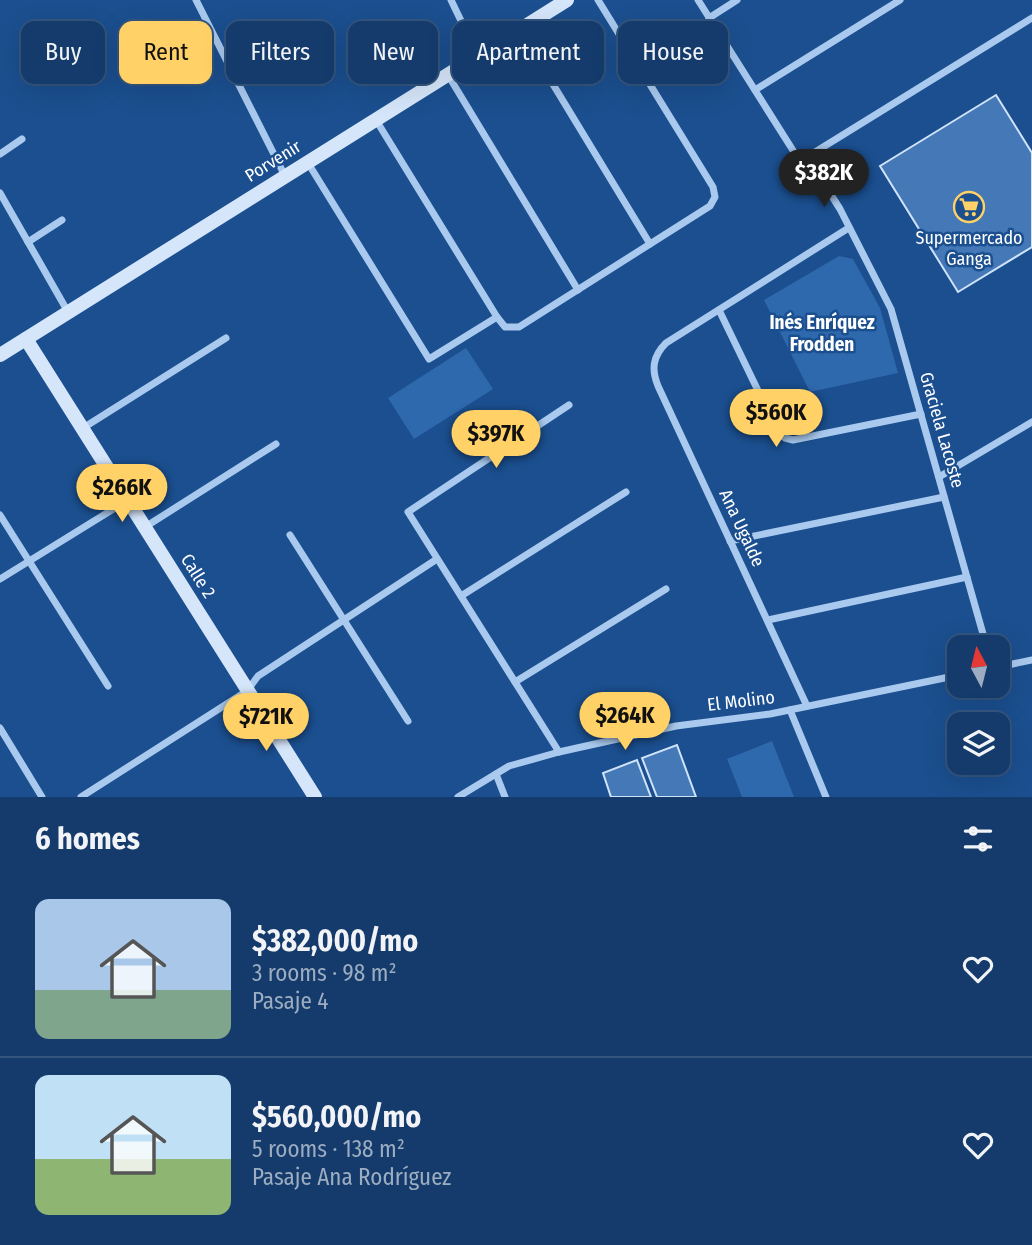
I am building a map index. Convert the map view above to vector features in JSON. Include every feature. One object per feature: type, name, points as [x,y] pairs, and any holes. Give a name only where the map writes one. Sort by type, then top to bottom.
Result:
[{"type":"street","points":[[196,0],[285,177]]},
{"type":"street","points":[[452,0],[462,21]]},
{"type":"street","name":"Porvenir","points":[[533,21],[567,0]]},
{"type":"street","points":[[376,120],[497,317],[510,329],[519,327],[710,206],[715,197],[713,187],[598,0]]},
{"type":"street","name":"Graciela Lacoste","points":[[698,0],[794,152],[807,157],[823,179],[847,229],[886,295],[983,635]]},
{"type":"street","points":[[709,18],[737,0]]},
{"type":"street","points":[[755,90],[900,0]]},
{"type":"street","points":[[807,157],[1032,18]]},
{"type":"street","name":"Porvenir","points":[[0,355],[452,72]]},
{"type":"street","points":[[448,75],[578,290]]},
{"type":"street","points":[[553,84],[650,244]]},
{"type":"street","points":[[0,154],[22,139]]},
{"type":"street","points":[[307,163],[429,359],[497,317]]},
{"type":"street","points":[[0,193],[68,313]]},
{"type":"street","points":[[28,242],[61,220]]},
{"type":"street","points":[[847,229],[719,310],[778,432],[785,438],[793,440],[921,414]]},
{"type":"street","name":"Ana Ugalde","points":[[719,310],[666,343],[654,362],[658,386],[807,706]]},
{"type":"street","points":[[82,428],[226,338]]},
{"type":"street","name":"Calle 2","points":[[26,339],[315,797]]},
{"type":"street","points":[[559,752],[408,512],[569,405]]},
{"type":"street","points":[[939,477],[1032,422]]},
{"type":"street","points":[[145,528],[276,444]]},
{"type":"street","points":[[461,596],[625,492]]},
{"type":"street","points":[[730,541],[944,497]]},
{"type":"street","points":[[0,579],[128,500]]},
{"type":"street","points":[[0,515],[108,686]]},
{"type":"street","points":[[290,535],[408,721]]},
{"type":"street","points":[[81,797],[247,691],[258,676],[438,559]]},
{"type":"street","points":[[768,620],[967,577]]},
{"type":"street","points":[[515,682],[666,589]]},
{"type":"street","points":[[1010,665],[1032,660]]},
{"type":"street","name":"El Molino","points":[[458,797],[520,762],[559,752],[676,726],[790,710],[947,677]]},
{"type":"street","points":[[790,710],[826,797]]},
{"type":"street","points":[[0,727],[42,797]]},
{"type":"street","points":[[496,774],[505,797]]},
{"type":"shaded area","points":[[839,256],[853,259],[880,308],[898,373],[810,392],[764,300]]},
{"type":"shaded area","points":[[466,348],[493,389],[414,439],[388,398]]},
{"type":"shaded area","points":[[772,741],[794,797],[742,797],[727,759]]},
{"type":"building","name":"Supermercado Ganga","points":[[996,95],[1032,153],[1032,247],[958,292],[880,166]]},
{"type":"building","points":[[677,745],[696,797],[657,797],[642,758]]},
{"type":"building","points":[[637,760],[651,797],[611,797],[603,773]]},
{"type":"place","name":"Supermercado Ganga","points":[[969,207]]},
{"type":"district","name":"Inés Enríquez Frodden","points":[[822,333]]}]
